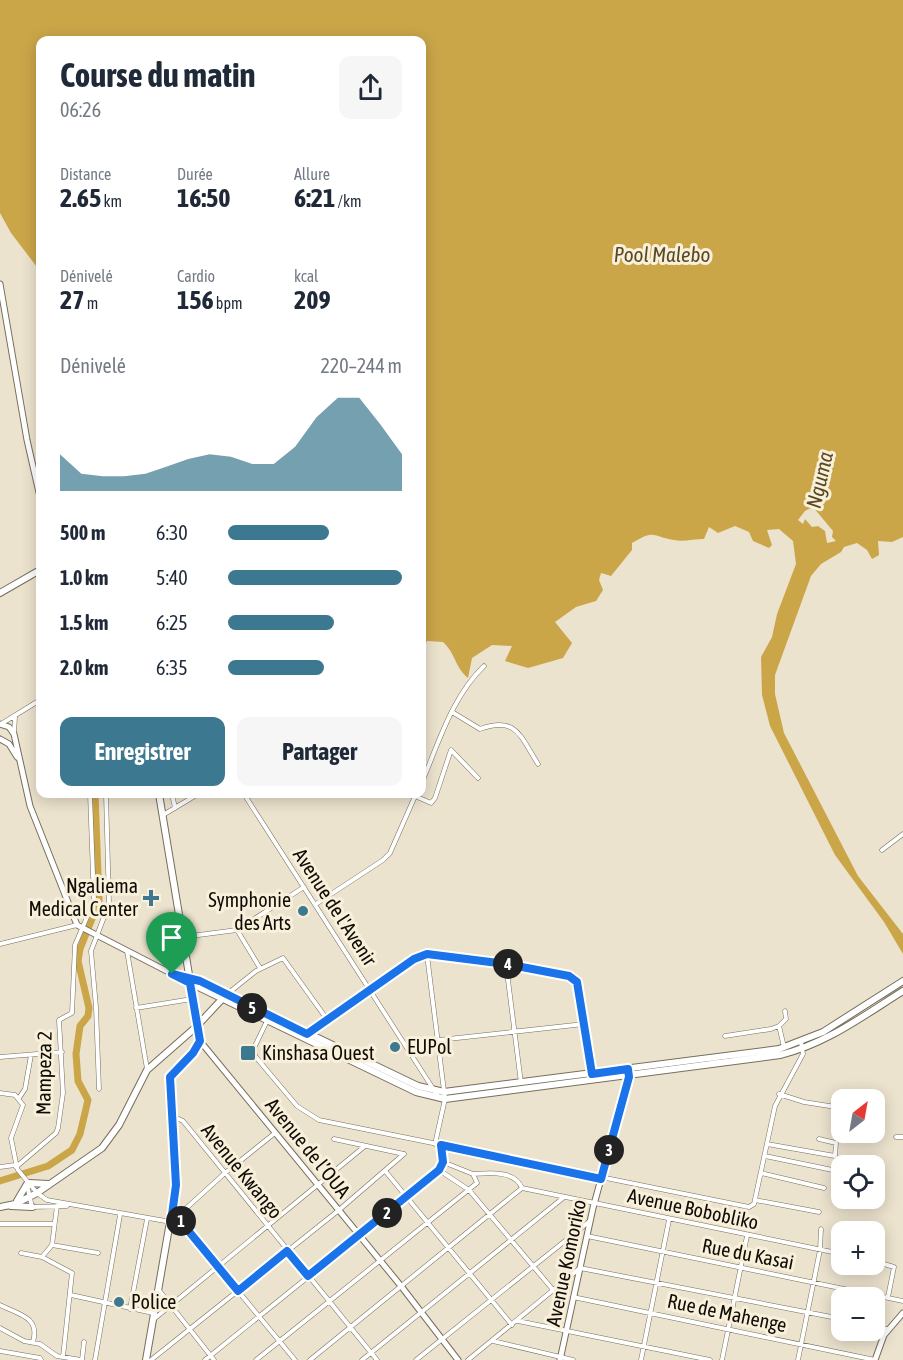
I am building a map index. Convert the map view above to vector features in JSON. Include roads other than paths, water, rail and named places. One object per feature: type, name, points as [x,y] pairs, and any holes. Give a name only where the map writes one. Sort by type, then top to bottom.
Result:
[{"type":"main road","points":[[0,592],[36,572]]},
{"type":"main road","points":[[146,1360],[176,1185],[172,1073],[193,1053],[200,1041],[160,798]]},
{"type":"main road","points":[[189,979],[416,1092],[441,1095],[629,1077],[780,1056],[846,1027],[903,991]]},
{"type":"main road","points":[[441,1095],[802,1046],[903,981]]},
{"type":"main road","points":[[224,997],[267,1021],[305,1036]]},
{"type":"main road","points":[[2,1206],[15,1204],[52,1184],[107,1143],[119,1125],[147,1070],[224,997]]},
{"type":"main road","points":[[15,1204],[27,1182],[37,1185],[52,1184]]},
{"type":"main road","points":[[2,1206],[32,1207]]},
{"type":"street","points":[[0,284],[36,479]]},
{"type":"street","points":[[426,773],[452,712],[472,677],[484,666]]},
{"type":"street","points":[[0,724],[36,702]]},
{"type":"street","points":[[452,712],[480,729],[501,723],[508,725],[520,736],[538,764]]},
{"type":"street","points":[[15,716],[14,734],[32,813],[50,850],[81,928]]},
{"type":"street","points":[[0,724],[9,727],[14,734]]},
{"type":"street","points":[[0,739],[9,744],[21,764]]},
{"type":"street","points":[[421,798],[430,803],[435,798],[451,750],[478,778]]},
{"type":"street","name":"Mampeza 2","points":[[16,1167],[57,1131],[63,1098],[59,1020],[72,1012],[75,945],[94,901],[90,798]]},
{"type":"street","points":[[99,1089],[91,951],[95,935],[107,916],[109,904],[106,798]]},
{"type":"street","points":[[173,798],[175,808]]},
{"type":"street","points":[[163,815],[191,798]]},
{"type":"street","name":"Avenue de l'Avenir","points":[[247,798],[441,1095]]},
{"type":"street","points":[[316,904],[390,853],[415,798]]},
{"type":"street","points":[[882,850],[903,834]]},
{"type":"street","points":[[183,938],[237,930],[304,887]]},
{"type":"street","points":[[0,944],[81,928],[172,974],[189,979]]},
{"type":"street","points":[[237,930],[260,968]]},
{"type":"street","points":[[127,951],[147,1070]]},
{"type":"street","points":[[427,954],[439,1040],[441,1095],[435,1144]]},
{"type":"street","points":[[305,1036],[326,1018],[414,959],[427,954],[506,964],[569,976],[579,987],[592,1074]]},
{"type":"street","points":[[224,997],[260,968],[280,958],[284,959],[326,1018]]},
{"type":"street","points":[[506,964],[521,1083]]},
{"type":"street","points":[[136,1008],[192,999]]},
{"type":"street","points":[[725,1036],[779,1026],[786,1019],[785,1011]]},
{"type":"street","points":[[267,1021],[254,1052],[300,1108],[325,1122],[601,1179],[752,1206],[779,1094],[798,1065],[802,1046]]},
{"type":"street","points":[[439,1040],[584,1024]]},
{"type":"street","points":[[779,1026],[784,1047]]},
{"type":"street","name":"Avenue de l’OUA","points":[[200,1041],[360,1235],[458,1360]]},
{"type":"street","points":[[0,1057],[62,1052]]},
{"type":"street","points":[[31,1055],[25,1089],[20,1098],[23,1109],[11,1138],[16,1167],[37,1193],[47,1200],[120,1215],[171,1222],[225,1173],[275,1133]]},
{"type":"street","name":"Avenue Komoriko","points":[[561,1359],[572,1297],[594,1204],[629,1077],[628,1069]]},
{"type":"street","points":[[0,1093],[10,1093],[20,1098]]},
{"type":"street","points":[[779,1094],[804,1102],[831,1106]]},
{"type":"street","name":"Avenue Kwango","points":[[172,1116],[183,1121],[377,1360]]},
{"type":"street","points":[[896,1137],[903,1137]]},
{"type":"street","points":[[151,1360],[386,1172],[404,1154],[334,1139]]},
{"type":"street","points":[[767,1144],[835,1156],[836,1143],[819,1139]]},
{"type":"street","points":[[205,1360],[439,1170],[443,1162],[441,1145]]},
{"type":"street","points":[[152,1321],[317,1183],[365,1146]]},
{"type":"street","points":[[765,1156],[831,1170]]},
{"type":"street","name":"Avenue Bobobliko","points":[[443,1162],[473,1174],[495,1173],[514,1178],[522,1188],[563,1198],[831,1252]]},
{"type":"street","points":[[0,1167],[16,1167]]},
{"type":"street","points":[[439,1170],[469,1190],[554,1291]]},
{"type":"street","points":[[386,1172],[512,1325]]},
{"type":"street","points":[[761,1173],[824,1188]]},
{"type":"street","points":[[256,1360],[469,1190],[477,1182],[473,1174]]},
{"type":"street","points":[[27,1182],[28,1198],[32,1207],[77,1207]]},
{"type":"street","points":[[310,1360],[522,1188]]},
{"type":"street","points":[[362,1360],[563,1198]]},
{"type":"street","points":[[755,1200],[819,1212]]},
{"type":"street","points":[[42,1257],[52,1245],[57,1206]]},
{"type":"street","points":[[95,1360],[120,1215]]},
{"type":"street","points":[[177,1217],[295,1360]]},
{"type":"street","points":[[130,1309],[147,1219]]},
{"type":"street","points":[[641,1360],[669,1220]]},
{"type":"street","points":[[416,1360],[531,1265],[590,1221]]},
{"type":"street","points":[[0,1224],[53,1224]]},
{"type":"street","points":[[798,1360],[820,1250],[821,1229]]},
{"type":"street","name":"Rue du Kasai","points":[[587,1236],[903,1301]]},
{"type":"street","points":[[722,1360],[747,1236]]},
{"type":"street","points":[[52,1245],[98,1253]]},
{"type":"street","points":[[21,1253],[42,1257],[72,1273],[63,1357]]},
{"type":"street","points":[[885,1264],[894,1266],[888,1297]]},
{"type":"street","points":[[468,1360],[580,1268],[831,1317]]},
{"type":"street","points":[[157,1288],[214,1360]]},
{"type":"street","points":[[71,1295],[153,1313]]},
{"type":"street","name":"Rue de Mahenge","points":[[572,1297],[875,1360]]},
{"type":"street","points":[[0,1305],[32,1322],[36,1330],[33,1342]]},
{"type":"street","points":[[875,1360],[887,1329],[903,1313]]},
{"type":"street","points":[[517,1321],[710,1360]]},
{"type":"street","points":[[0,1328],[24,1341],[40,1344],[57,1358],[81,1360],[84,1342]]},
{"type":"street","points":[[492,1341],[573,1360]]},
{"type":"street","points":[[0,1352],[41,1360]]},
{"type":"water","name":"Pool Malebo","points":[[0,0],[903,0],[903,537],[892,542],[878,541],[879,555],[872,559],[867,550],[857,543],[844,547],[841,552],[821,564],[811,576],[775,675],[775,694],[784,733],[858,876],[903,934],[903,954],[884,922],[835,855],[770,726],[762,695],[761,657],[772,637],[777,614],[796,564],[793,541],[779,529],[767,530],[772,545],[769,548],[753,541],[749,532],[735,526],[718,533],[709,527],[704,539],[677,541],[649,535],[632,543],[632,550],[611,576],[601,573],[599,580],[603,590],[596,601],[576,607],[555,622],[572,643],[563,658],[528,668],[505,661],[512,646],[492,645],[472,658],[468,678],[443,642],[427,641],[426,643],[426,36],[36,36],[36,266],[11,233],[0,213]],"holes":[[[813,507],[833,531],[832,537],[836,541],[827,543],[825,531],[818,526],[812,527],[805,519],[803,524],[798,520],[805,511]]]},
{"type":"waterway","points":[[0,1181],[48,1166],[72,1150],[80,1134],[88,1100],[78,1081],[76,1054],[80,1026],[88,1016],[89,1008],[78,961],[80,949],[99,901],[95,798]]},
{"type":"place","name":"Ngaliema Medical Center","points":[[151,898]]},
{"type":"place","name":"Symphonie des Arts","points":[[303,911]]},
{"type":"place","name":"EUPol","points":[[395,1047]]},
{"type":"place","name":"Kinshasa Ouest","points":[[248,1053]]},
{"type":"place","name":"Police","points":[[119,1302]]},
{"type":"water label","name":"Nguma","points":[[820,480]]}]
